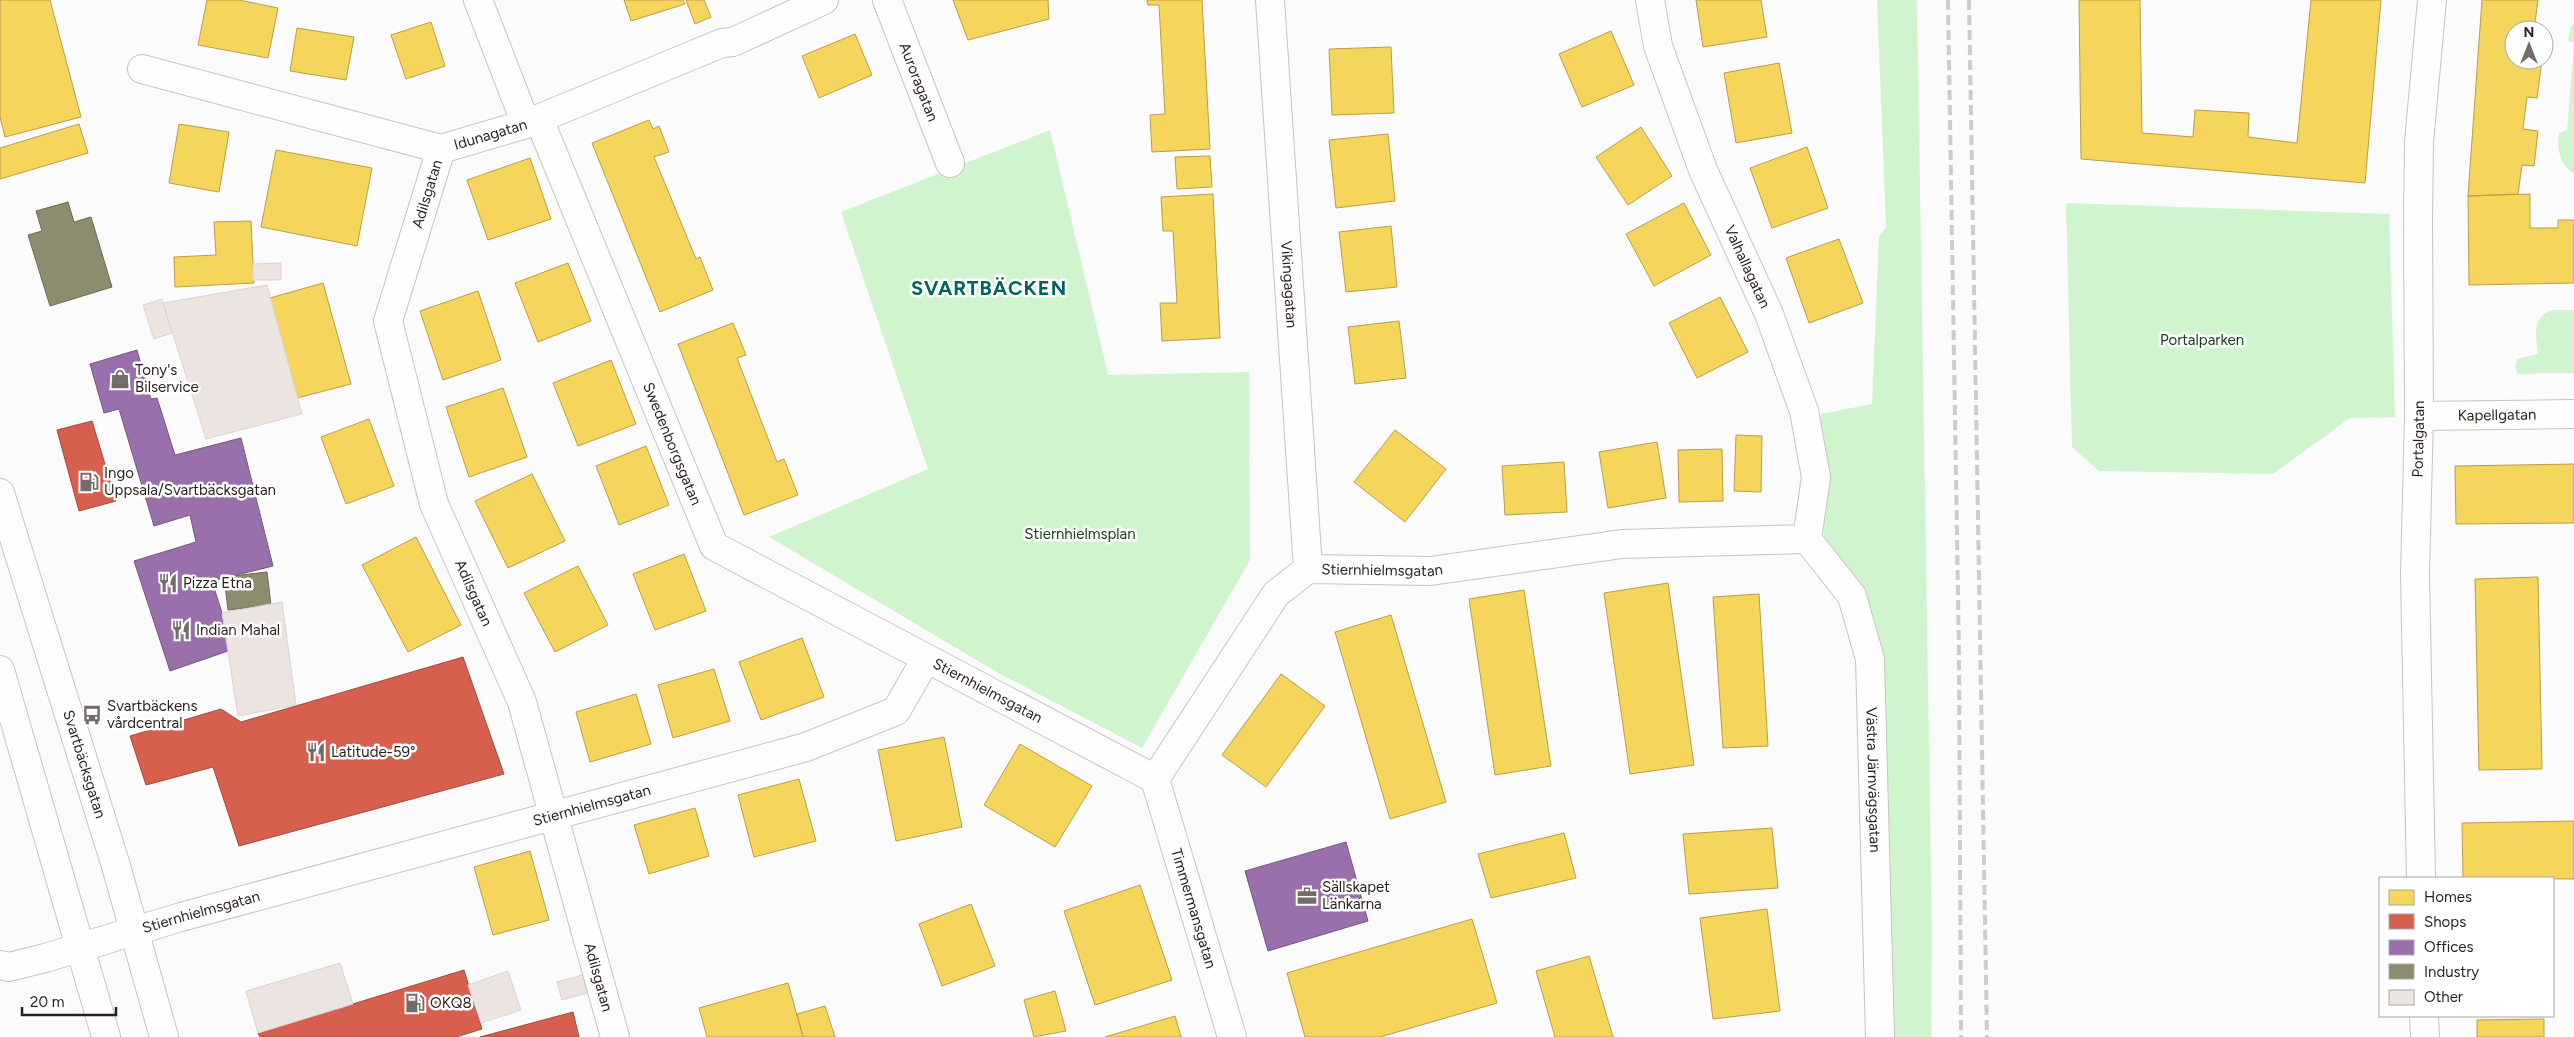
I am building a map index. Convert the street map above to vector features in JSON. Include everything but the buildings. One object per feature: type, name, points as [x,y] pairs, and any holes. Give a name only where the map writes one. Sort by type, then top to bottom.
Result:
[{"type":"street","name":"Swedenborgsgatan","points":[[478,0],[714,546],[926,659]]},
{"type":"street","name":"Idunagatan","points":[[142,69],[441,149],[532,122],[722,43],[733,42],[824,0]]},
{"type":"street","name":"Auroragatan","points":[[887,0],[950,162]]},
{"type":"street","name":"Vikingagatan","points":[[1270,0],[1308,569]]},
{"type":"street","name":"Valhallagatan","points":[[1650,0],[1658,46],[1703,170],[1769,314],[1804,411],[1816,477],[1807,540]]},
{"type":"street","name":"Portalgatan","points":[[2422,877],[2415,574],[2419,416],[2420,142],[2432,0]]},
{"type":"street","name":"Adilsgatan","points":[[441,149],[388,321],[434,504],[522,702],[615,1037]]},
{"type":"street","name":"Kapellgatan","points":[[2419,416],[2574,414]]},
{"type":"street","name":"Svartbäcksgatan","points":[[0,493],[134,931],[164,1037]]},
{"type":"street","name":"Stiernhielmsgatan","points":[[79,946],[552,814],[806,747],[896,711],[926,659],[1155,779],[1276,594],[1308,569],[1430,572],[1622,544],[1807,540]]},
{"type":"street","name":"Västra Järnvägsgatan","points":[[1807,540],[1852,596],[1870,659],[1880,1037]]},
{"type":"street","points":[[0,670],[106,1037]]},
{"type":"street","name":"Timmermansgatan","points":[[1155,779],[1232,1037]]},
{"type":"street","points":[[0,965],[9,967],[79,946]]},
{"type":"street","points":[[2424,1017],[2425,1037]]},
{"type":"green space","points":[[1877,0],[1917,0],[1932,935],[1931,1037],[1886,1037],[1872,640],[1824,546],[1821,414],[1872,404],[1879,237],[1886,227]]},
{"type":"green space","points":[[2574,24],[2574,43],[2568,41],[2571,26]]},
{"type":"green space","points":[[2574,43],[2574,174],[2562,161],[2558,145],[2559,133],[2567,130]]},
{"type":"green space","name":"Stiernhielmsplan","points":[[1050,130],[1108,375],[1249,372],[1250,560],[1142,748],[1000,674],[769,537],[928,469],[841,212]]},
{"type":"green space","name":"Portalparken","points":[[2066,203],[2389,214],[2395,417],[2350,418],[2273,474],[2099,471],[2072,447]]},
{"type":"green space","points":[[2553,310],[2574,310],[2574,373],[2518,374],[2515,367],[2517,359],[2538,354],[2536,328],[2538,322],[2546,313]]},
{"type":"railway","points":[[1948,0],[1959,654],[1961,1037]]},
{"type":"railway","points":[[1969,0],[1987,1037]]},
{"type":"place","name":"Tony's Bilservice","points":[[120,379]]},
{"type":"place","name":"Ingo Uppsala/Svartbäcksgatan","points":[[89,482]]},
{"type":"place","name":"Pizza Etna","points":[[168,583]]},
{"type":"place","name":"Indian Mahal","points":[[181,630]]},
{"type":"place","name":"Svartbäckens vårdcentral","points":[[92,715]]},
{"type":"place","name":"Latitude-59°","points":[[316,752]]},
{"type":"place","name":"Sällskapet Länkarna","points":[[1307,896]]},
{"type":"place","name":"OKQ8","points":[[415,1003]]},
{"type":"district","name":"SVARTBÄCKEN","points":[[989,288]]}]
